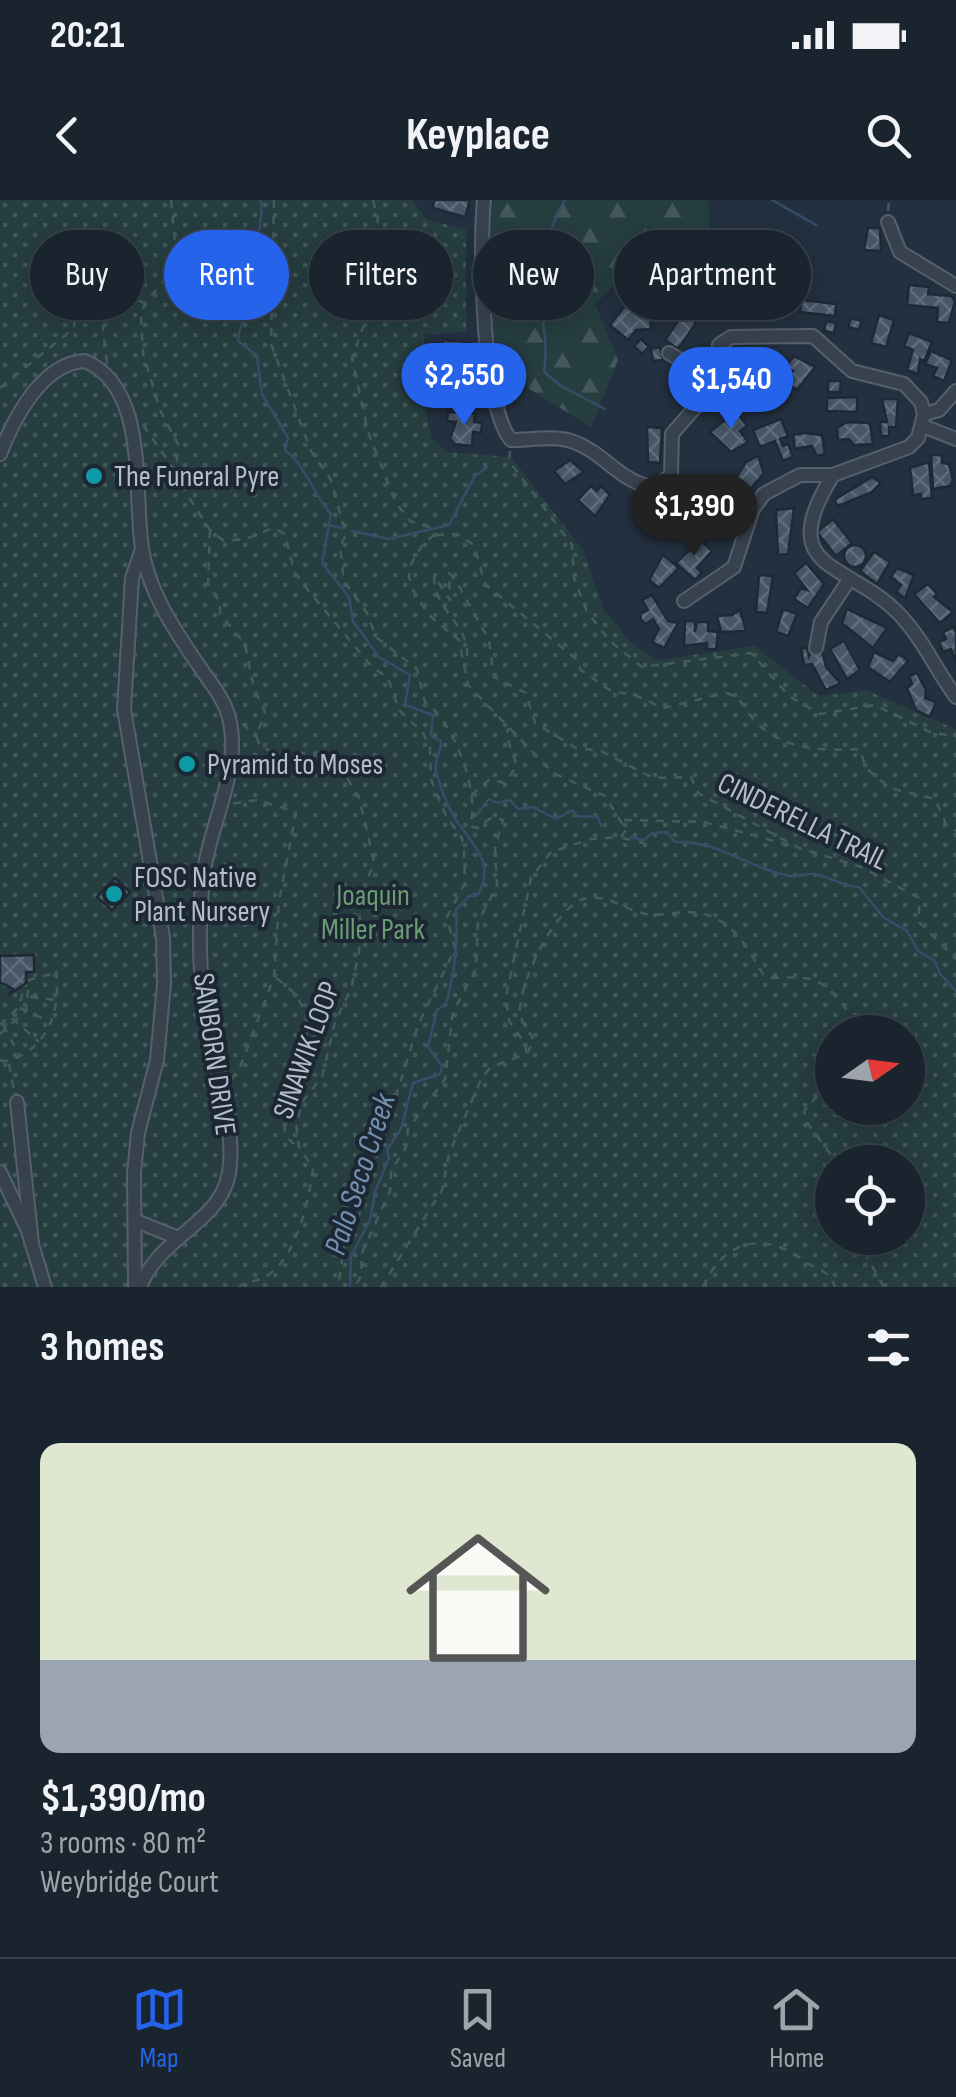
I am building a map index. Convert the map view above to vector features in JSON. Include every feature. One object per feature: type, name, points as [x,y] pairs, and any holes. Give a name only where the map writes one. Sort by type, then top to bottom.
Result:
[{"type":"street","points":[[484,200],[480,240],[494,401],[502,429],[511,440],[569,439],[588,447],[627,479],[656,487],[671,475],[672,434],[712,388],[719,345],[731,337],[812,336],[852,372],[904,384],[921,402],[923,420]]},
{"type":"street","points":[[888,222],[900,252],[956,286]]},
{"type":"street","points":[[669,353],[712,380]]},
{"type":"street","points":[[0,454],[32,397],[58,368],[85,362],[107,375]]},
{"type":"street","name":"SANBORN DRIVE","points":[[107,375],[127,416],[142,550],[162,607],[221,696],[230,724],[232,754],[204,870],[201,981],[222,1086],[230,1164],[226,1191],[212,1213],[176,1237],[148,1266],[138,1287]]},
{"type":"street","points":[[684,601],[734,567],[752,509],[764,494],[800,475],[833,475],[909,447],[923,420],[940,410],[956,391]]},
{"type":"street","points":[[923,420],[956,440]]},
{"type":"street","points":[[833,475],[810,516],[809,536],[820,558],[894,609],[917,633],[956,697]]},
{"type":"street","points":[[138,1287],[138,1133],[157,1060],[164,984],[162,938],[124,710],[132,578],[142,550]]},
{"type":"street","points":[[816,648],[821,622],[849,580]]},
{"type":"street","points":[[16,1102],[32,1244]]},
{"type":"street","points":[[0,1172],[46,1287]]},
{"type":"street","points":[[136,1221],[176,1237]]},
{"type":"path","points":[[170,200],[176,252],[173,270],[145,304],[141,316],[143,353],[160,410],[178,444],[176,472]]},
{"type":"path","points":[[274,200],[271,344],[312,450],[331,480],[346,535],[340,546],[339,567],[376,637],[420,673],[425,702],[441,712],[454,736],[474,814],[462,838]]},
{"type":"path","points":[[373,200],[378,219],[371,265],[376,291],[352,358],[368,432],[396,503],[410,521],[433,532],[457,534],[474,545],[485,584],[576,659],[581,670],[611,690],[635,695],[662,708],[726,693],[735,695],[754,720],[791,744],[859,750],[867,769],[890,788],[935,798],[946,824],[956,831]]},
{"type":"path","points":[[0,388],[72,329],[75,320]]},
{"type":"path","points":[[105,320],[107,375]]},
{"type":"path","points":[[127,416],[135,417],[153,434],[193,508],[210,530],[232,542],[273,528],[285,534],[294,571],[303,584],[371,666],[388,678],[399,710],[423,732],[430,748],[431,779],[438,800],[462,838],[465,883],[446,917],[454,949],[418,1025],[357,1222],[344,1247],[338,1287]]},
{"type":"path","points":[[511,440],[509,460],[572,545],[574,578],[583,605],[610,641],[642,668],[751,653],[789,696],[820,714],[875,706],[932,733],[956,736]]},
{"type":"path","points":[[210,530],[206,576],[220,602],[220,614],[244,644],[254,689],[265,712],[257,735],[240,723],[230,724]]},
{"type":"path","points":[[433,532],[410,566],[410,576],[415,595],[430,617],[452,632],[466,660]]},
{"type":"path","points":[[448,573],[450,600],[434,576],[448,573]]},
{"type":"path","name":"CINDERELLA TRAIL","points":[[448,573],[489,640],[494,677],[526,692],[535,723],[576,748],[601,751],[653,778],[691,777],[698,793],[799,848],[861,868],[918,898],[919,922],[944,942],[956,960]]},
{"type":"path","points":[[434,576],[444,613],[466,642],[468,685],[553,773],[604,796],[622,820],[626,830],[621,837]]},
{"type":"path","points":[[452,632],[458,627]]},
{"type":"path","points":[[470,796],[490,779],[504,783],[516,766],[506,735],[510,726]]},
{"type":"path","name":"SINAWIK LOOP","points":[[238,1287],[274,1270],[300,1224],[313,1168],[299,1147],[298,1113],[322,1077],[335,1022],[355,972],[360,900],[374,862],[358,797],[340,762],[331,753],[263,750],[257,735]]},
{"type":"path","points":[[221,805],[257,800],[296,812],[279,902],[274,977],[240,1070],[222,1086]]},
{"type":"path","points":[[355,1287],[362,1274],[361,1255],[390,1191],[391,1172],[406,1147],[408,1128],[445,1080],[452,1012],[476,970],[478,922],[496,886],[495,847],[503,820],[492,816],[477,828],[470,826]]},
{"type":"path","points":[[622,820],[704,822],[799,848]]},
{"type":"path","points":[[526,1054],[506,1005],[514,946],[531,878],[551,852],[591,839],[621,837],[644,843]]},
{"type":"path","points":[[381,1287],[442,1190],[450,1154],[482,1076],[490,1068],[526,1054],[534,1041],[522,1022],[520,1006],[545,938],[563,911],[592,898],[608,898],[642,913],[716,917],[736,932],[764,976],[813,980],[838,999],[848,1015]]},
{"type":"path","points":[[0,1060],[20,1056],[39,1042],[51,1022],[56,1000],[56,967]]},
{"type":"path","points":[[0,1034],[18,1023],[26,1011],[29,980],[57,973]]},
{"type":"path","points":[[274,977],[299,996],[304,1010],[305,1065],[283,1106],[288,1138],[299,1147]]},
{"type":"path","points":[[20,1056],[1,1024],[18,1008],[25,986]]},
{"type":"path","points":[[23,997],[56,1000]]},
{"type":"path","points":[[18,1008],[51,1022]]},
{"type":"path","points":[[11,1017],[39,1042]]},
{"type":"path","points":[[8,1061],[16,1102]]},
{"type":"path","points":[[815,1099],[804,1111],[806,1121],[824,1145]]},
{"type":"path","points":[[703,1287],[723,1256],[768,1241],[791,1249],[826,1272],[835,1287]]},
{"type":"path","points":[[866,1255],[884,1287]]},
{"type":"green space","name":"Joaquin Miller Park","points":[[0,200],[412,200],[426,219],[466,230],[466,332],[425,334],[421,387],[432,439],[448,452],[511,457],[583,550],[604,610],[631,642],[657,660],[755,646],[818,696],[866,690],[956,729],[956,1287],[0,1287]]},
{"type":"green space","points":[[494,200],[708,200],[710,230],[614,230],[614,285],[595,304],[618,360],[591,427],[497,369],[492,320],[594,320],[594,230],[488,230]]},
{"type":"building","points":[[434,200],[470,200],[465,217],[433,208]]},
{"type":"building","points":[[868,228],[880,228],[881,251],[864,250]]},
{"type":"building","points":[[909,285],[929,287],[928,294],[951,296],[955,301],[949,323],[937,322],[938,308],[907,305]]},
{"type":"building","points":[[811,301],[836,304],[835,316],[811,313]]},
{"type":"building","points":[[879,315],[894,320],[886,347],[871,343]]},
{"type":"building","points":[[851,318],[862,321],[859,330],[848,327]]},
{"type":"building","points":[[614,320],[650,320],[651,329],[636,330],[628,340],[610,325]]},
{"type":"building","points":[[679,320],[696,323],[678,349],[665,340]]},
{"type":"building","points":[[826,321],[836,323],[834,333],[824,331]]},
{"type":"building","points":[[909,333],[932,342],[924,361],[920,359],[918,374],[907,370],[913,350],[904,346]]},
{"type":"building","points":[[641,339],[649,347],[642,354],[634,346]]},
{"type":"building","points":[[443,340],[467,342],[466,352],[456,351],[455,372],[441,372]]},
{"type":"building","points":[[660,347],[663,360],[653,361],[651,349]]},
{"type":"building","points":[[931,351],[952,360],[944,381],[933,376],[937,368],[925,364]]},
{"type":"building","points":[[794,356],[815,367],[797,390],[785,381],[793,371],[786,366]]},
{"type":"building","points":[[756,359],[754,377],[733,374],[735,360]]},
{"type":"building","points":[[443,377],[458,378],[462,396],[467,397],[467,408],[446,407]]},
{"type":"building","points":[[828,381],[841,381],[840,392],[828,392]]},
{"type":"building","points":[[754,382],[770,383],[769,398],[753,397]]},
{"type":"building","points":[[857,397],[857,412],[827,411],[827,398]]},
{"type":"building","points":[[882,399],[898,399],[896,427],[889,427],[889,436],[881,436],[880,422],[887,422]]},
{"type":"building","points":[[736,411],[747,426],[740,431],[748,442],[731,452],[710,432]]},
{"type":"building","points":[[448,412],[475,414],[474,422],[482,423],[481,433],[473,432],[472,446],[454,444],[450,438],[456,422],[447,421]]},
{"type":"building","points":[[781,419],[788,436],[780,439],[783,446],[788,444],[793,457],[783,461],[775,441],[760,447],[753,430]]},
{"type":"building","points":[[847,422],[870,423],[873,444],[854,445],[849,439],[838,440],[837,428]]},
{"type":"building","points":[[647,427],[662,428],[660,463],[648,462]]},
{"type":"building","points":[[793,435],[822,435],[825,454],[817,456],[812,446],[795,449]]},
{"type":"building","points":[[931,455],[942,455],[942,463],[949,464],[953,480],[950,486],[933,489]]},
{"type":"building","points":[[758,456],[764,473],[741,500],[731,486],[746,462]]},
{"type":"building","points":[[570,460],[584,472],[565,484],[554,471]]},
{"type":"building","points":[[929,462],[932,498],[921,499],[921,494],[913,495],[910,468]]},
{"type":"building","points":[[872,477],[881,483],[872,492],[838,506],[834,500]]},
{"type":"building","points":[[591,486],[597,491],[601,486],[610,495],[595,516],[578,500]]},
{"type":"building","points":[[720,489],[732,494],[717,525],[702,518]]},
{"type":"building","points":[[794,508],[788,554],[778,555],[776,510]]},
{"type":"building","points":[[723,519],[732,521],[730,532],[720,529]]},
{"type":"building","points":[[833,519],[852,543],[836,556],[817,532]]},
{"type":"building","points":[[700,540],[712,551],[697,568],[702,572],[695,580],[676,563]]},
{"type":"building","points":[[855,545],[863,548],[863,564],[855,567],[847,564],[844,556],[847,548]]},
{"type":"building","points":[[874,552],[890,562],[877,584],[860,571]]},
{"type":"building","points":[[663,555],[679,568],[659,588],[649,580]]},
{"type":"building","points":[[806,563],[824,584],[808,608],[794,599],[801,588],[807,590],[794,573]]},
{"type":"building","points":[[897,568],[914,575],[905,598],[896,592],[901,585],[891,577]]},
{"type":"building","points":[[759,575],[773,576],[767,613],[756,612]]},
{"type":"building","points":[[928,584],[937,594],[934,597],[953,612],[940,623],[914,594]]},
{"type":"building","points":[[652,595],[668,621],[678,623],[664,648],[652,642],[659,629],[653,619],[646,624],[641,620],[640,614],[648,610],[642,600]]},
{"type":"building","points":[[783,609],[797,614],[788,636],[776,632]]},
{"type":"building","points":[[847,609],[887,628],[873,648],[842,623]]},
{"type":"building","points":[[740,610],[746,631],[721,632],[717,616]]},
{"type":"building","points":[[685,621],[695,621],[695,632],[697,622],[708,622],[708,631],[718,632],[716,649],[707,649],[707,643],[684,646]]},
{"type":"building","points":[[954,627],[956,662],[951,649],[943,652],[939,642],[946,639],[943,632]]},
{"type":"building","points":[[844,641],[860,670],[847,679],[830,649]]},
{"type":"building","points":[[801,648],[807,648],[809,656],[811,651],[822,651],[826,667],[840,683],[826,690],[812,664],[804,665]]},
{"type":"building","points":[[874,652],[893,661],[899,654],[908,661],[890,682],[868,667]]},
{"type":"building","points":[[917,673],[926,690],[925,698],[936,702],[930,717],[916,710],[907,688],[912,684],[909,676]]},
{"type":"building","name":"FOSC Native Plant Nursery","points":[[115,878],[130,892],[112,910],[97,897]]},
{"type":"building","points":[[34,955],[34,972],[26,972],[26,983],[9,995],[13,989],[0,982],[0,956]]},
{"type":"waterway","name":"Palo Seco Creek","points":[[261,200],[253,259],[257,294],[238,341],[257,356],[262,394],[288,438],[285,450],[299,464],[331,514],[322,563],[349,597],[353,621],[379,657],[410,675],[405,705],[433,715],[431,736],[441,741],[435,767],[440,784],[453,815],[480,855],[485,873],[478,895],[469,896],[456,910],[452,980],[446,1004],[437,1010],[428,1047],[442,1066],[440,1074],[413,1083],[401,1129],[387,1150],[389,1158],[375,1192],[370,1220],[351,1256],[350,1287]]},
{"type":"waterway","points":[[565,200],[546,243],[539,278],[544,372],[561,386],[605,409]]},
{"type":"waterway","points":[[772,200],[816,225]]},
{"type":"waterway","points":[[352,531],[389,539],[449,525],[474,477],[487,467]]},
{"type":"waterway","points":[[330,525],[342,528]]},
{"type":"waterway","name":"Palo Seco Creek","points":[[478,813],[489,799],[497,803],[510,800],[518,809],[533,807],[556,819],[572,810],[577,816],[598,817],[601,826]]},
{"type":"waterway","name":"Palo Seco Creek","points":[[631,837],[644,840],[652,833],[667,832],[675,842],[706,845],[776,872],[794,876],[815,874],[859,887],[883,917],[907,931],[918,951],[935,961],[940,974],[956,991]]},
{"type":"place","name":"The Funeral Pyre","points":[[94,476]]},
{"type":"place","name":"Pyramid to Moses","points":[[187,764]]},
{"type":"place","name":"FOSC Native Plant Nursery","points":[[114,894]]}]
